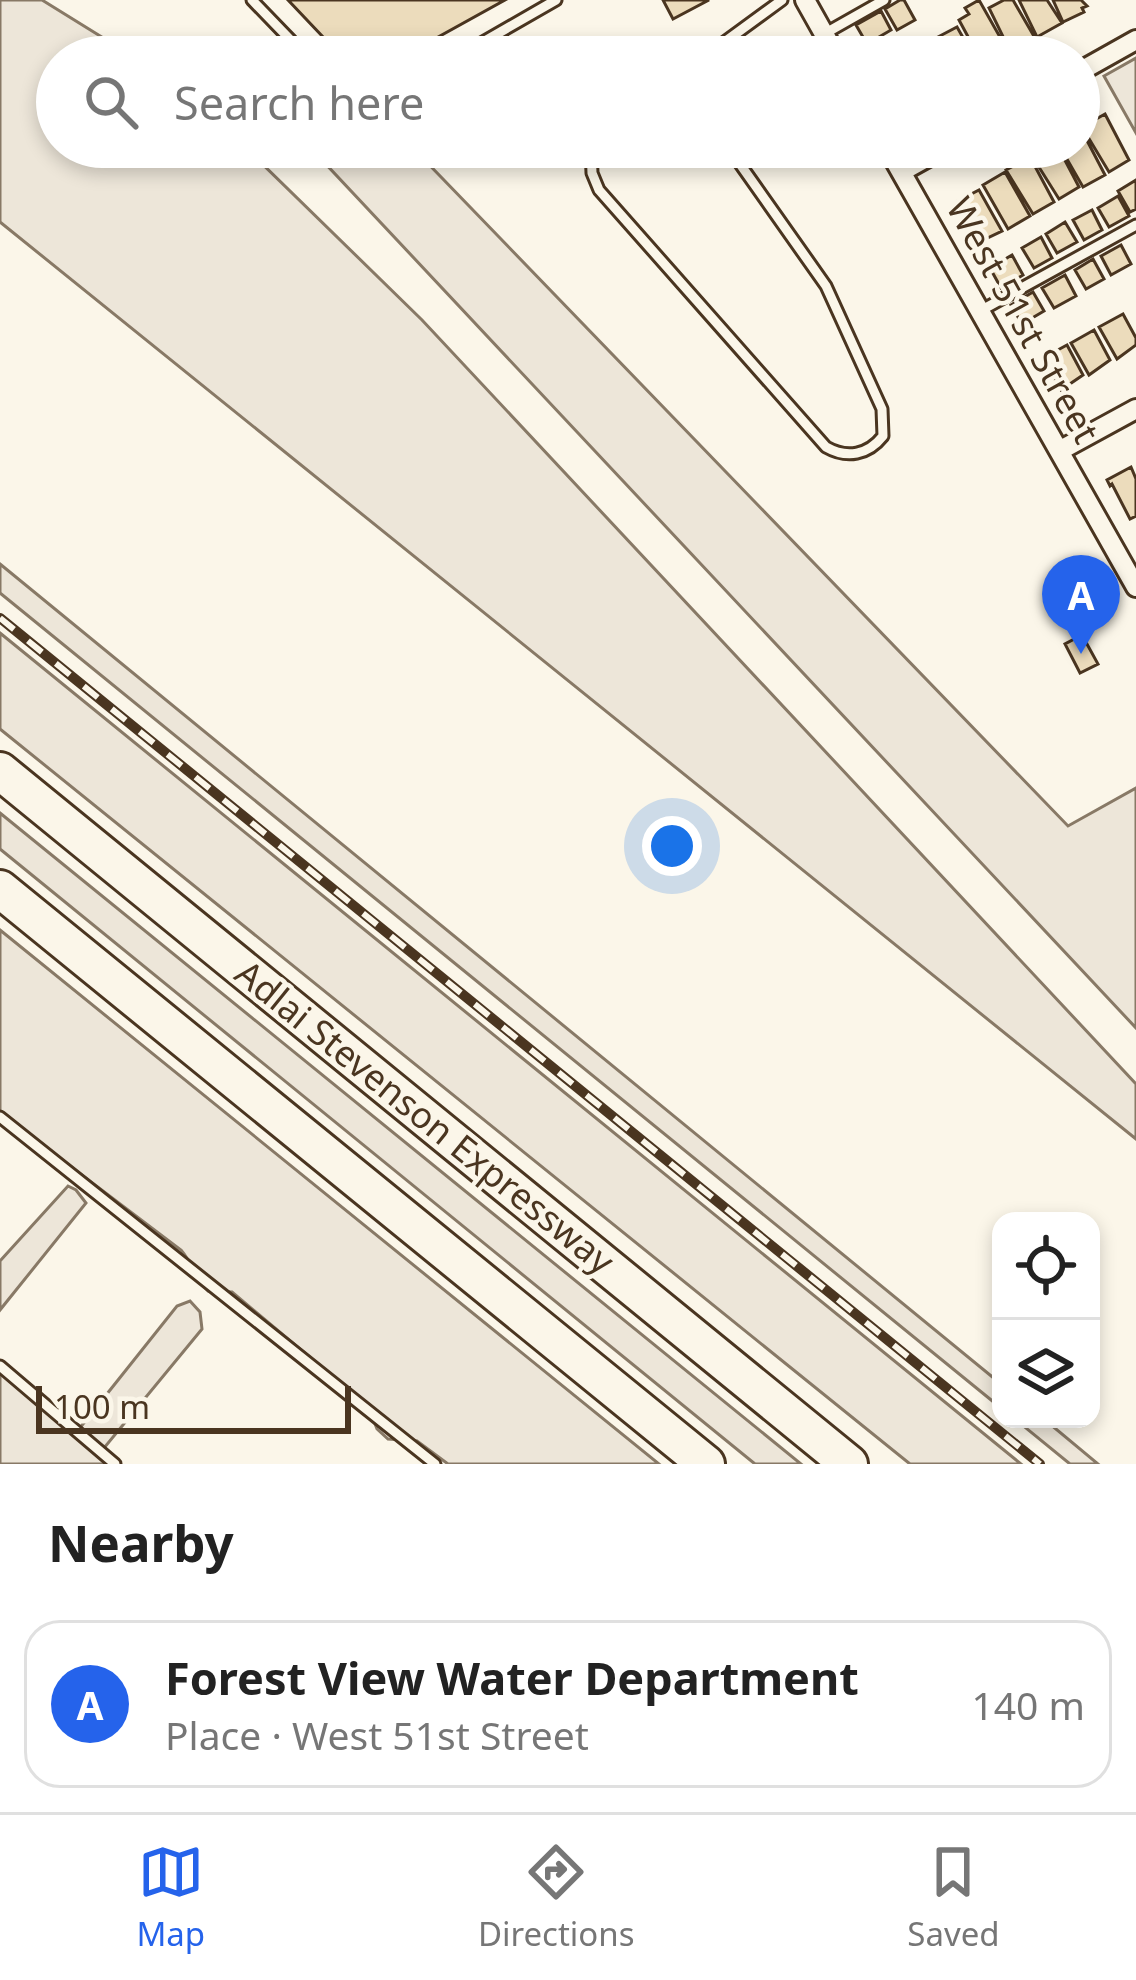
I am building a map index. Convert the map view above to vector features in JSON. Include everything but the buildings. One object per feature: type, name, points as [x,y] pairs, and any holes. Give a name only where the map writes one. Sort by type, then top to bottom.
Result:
[{"type":"highway","name":"Adlai Stevenson Expressway","points":[[0,771],[849,1464]]},
{"type":"highway","points":[[0,889],[706,1464]]},
{"type":"street","points":[[805,0],[824,34]]},
{"type":"street","points":[[1100,60],[1136,40]]},
{"type":"street","name":"West 51st Street","points":[[900,168],[1136,587]]},
{"type":"street","points":[[902,172],[909,168]]},
{"type":"street","points":[[1059,451],[1136,409]]},
{"type":"lane","points":[[252,0],[287,36]]},
{"type":"lane","points":[[493,36],[556,0]]},
{"type":"lane","points":[[733,36],[782,0]]},
{"type":"lane","points":[[824,34],[884,0]]},
{"type":"lane","points":[[592,168],[599,190],[826,447],[849,454],[874,447],[884,436],[882,409],[826,286],[743,168]]},
{"type":"lane","points":[[980,311],[1136,224]]},
{"type":"lane","points":[[0,1117],[435,1464]]},
{"type":"lane","points":[[0,1366],[115,1464]]},
{"type":"shaded area","points":[[0,0],[42,0],[100,36],[36,36],[36,168],[266,168],[422,320],[1136,1084],[1136,1139],[0,222]]},
{"type":"shaded area","points":[[1136,58],[1136,133],[1104,76]]},
{"type":"shaded area","points":[[330,168],[432,168],[1068,826],[1136,788],[1136,1028]]},
{"type":"shaded area","points":[[0,564],[992,1377],[992,1401],[0,593]]},
{"type":"shaded area","points":[[0,633],[1021,1464],[910,1464],[0,729]]},
{"type":"shaded area","points":[[0,813],[801,1464],[755,1464],[0,849]]},
{"type":"shaded area","points":[[0,930],[659,1464],[448,1464],[417,1441],[388,1439],[377,1429],[368,1406],[232,1292],[208,1291],[181,1250],[0,1113]]},
{"type":"shaded area","points":[[68,1186],[86,1203],[0,1310],[0,1261]]},
{"type":"shaded area","points":[[190,1301],[200,1312],[202,1329],[99,1454],[110,1464],[0,1464],[0,1371],[75,1434],[177,1306]]},
{"type":"shaded area","points":[[1026,1428],[1055,1428],[1098,1464],[1070,1464]]},
{"type":"railway","points":[[0,618],[1040,1464]]},
{"type":"place","name":"Forest View Water Department","points":[[1081,654]]}]
